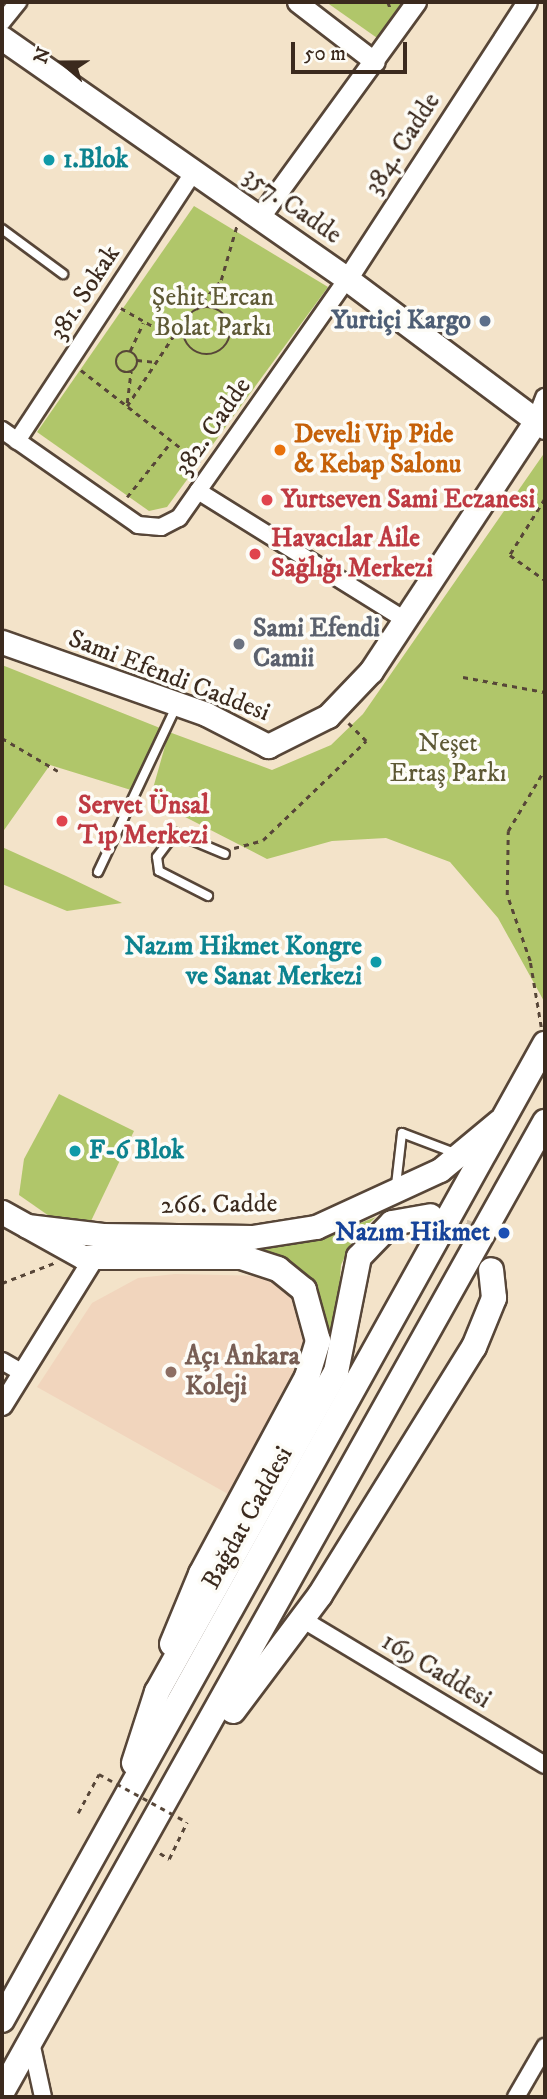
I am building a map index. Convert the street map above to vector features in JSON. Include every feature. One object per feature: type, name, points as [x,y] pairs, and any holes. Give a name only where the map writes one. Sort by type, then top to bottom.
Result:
[{"type":"main road","name":"357. Cadde","points":[[2,38],[347,279],[540,424]]},
{"type":"main road","name":"Sami Efendi Caddesi","points":[[2,642],[177,704],[268,746],[334,710],[405,621],[540,424]]},
{"type":"main road","name":"Bağdat Caddesi","points":[[2,2020],[544,1046]]},
{"type":"main road","name":"266. Cadde","points":[[84,1245],[281,1234],[394,1195],[462,1156],[506,1114]]},
{"type":"main road","points":[[4,2090],[172,1797],[545,1122]]},
{"type":"main road","points":[[2,1212],[27,1226],[84,1245]]},
{"type":"main road","points":[[157,1692],[336,1372],[359,1257],[391,1223],[430,1216]]},
{"type":"main road","name":"266. Cadde","points":[[84,1245],[240,1257]]},
{"type":"main road","points":[[129,1793],[183,1612],[307,1377],[318,1341],[304,1290],[278,1269],[240,1257]]},
{"type":"main road","points":[[172,1797],[302,1619],[486,1325],[495,1289],[491,1270]]},
{"type":"street","points":[[2,22],[18,2]]},
{"type":"street","points":[[297,2],[375,62]]},
{"type":"street","points":[[250,211],[375,62],[416,2]]},
{"type":"street","name":"384. Cadde","points":[[347,279],[527,2]]},
{"type":"street","name":"381. Sokak","points":[[17,440],[194,172]]},
{"type":"street","name":"382. Cadde","points":[[116,510],[138,526],[161,527],[179,518],[347,279]]},
{"type":"street","points":[[540,424],[545,398]]},
{"type":"street","points":[[2,430],[116,510]]},
{"type":"street","points":[[198,491],[405,621]]},
{"type":"street","points":[[2,1405],[77,1282],[84,1245]]},
{"type":"street","points":[[2,1361],[21,1372]]},
{"type":"street","name":"169 Caddesi","points":[[302,1619],[545,1765]]},
{"type":"street","points":[[30,2042],[43,2097]]},
{"type":"street","points":[[516,2097],[545,2047]]},
{"type":"lane","points":[[2,229],[63,274]]},
{"type":"lane","points":[[98,872],[177,704]]},
{"type":"lane","points":[[208,896],[159,872],[157,857],[175,833],[225,854]]},
{"type":"lane","points":[[394,1195],[402,1133],[462,1156]]},
{"type":"path","points":[[358,2],[366,2]]},
{"type":"path","points":[[127,405],[176,332],[221,280],[250,211]]},
{"type":"path","points":[[109,301],[143,323],[176,332]]},
{"type":"path","points":[[184,323],[183,339],[194,352],[210,356],[225,348],[231,333],[226,317],[213,308],[196,309]]},
{"type":"path","points":[[131,371],[116,362],[130,351],[143,323]]},
{"type":"path","points":[[130,351],[137,360],[156,362]]},
{"type":"path","points":[[127,405],[131,371],[137,360]]},
{"type":"path","points":[[69,361],[211,471]]},
{"type":"path","points":[[116,510],[172,441]]},
{"type":"path","points":[[545,499],[510,555],[545,580]]},
{"type":"path","points":[[463,677],[545,692]]},
{"type":"path","points":[[234,848],[263,840],[366,741],[334,710]]},
{"type":"path","points":[[2,738],[58,771]]},
{"type":"path","points":[[544,1046],[530,961],[507,895],[508,831],[545,769]]},
{"type":"path","points":[[2,1283],[84,1245]]},
{"type":"path","points":[[78,1814],[99,1774],[187,1822],[169,1858]]},
{"type":"shaded area","name":"Açı Ankara Koleji","points":[[175,1274],[270,1276],[291,1288],[308,1320],[304,1356],[228,1494],[37,1387],[92,1303],[138,1278]]},
{"type":"green space","points":[[326,2],[405,2],[380,40]]},
{"type":"green space","name":"Şehit Ercan Bolat Parkı","points":[[194,206],[328,287],[167,507],[149,511],[37,432]]},
{"type":"green space","name":"Neşet Ertaş Parkı","points":[[545,452],[545,1003],[498,918],[450,862],[386,838],[332,841],[267,859],[150,799],[169,732],[272,770],[331,745],[363,714]]},
{"type":"green space","points":[[2,665],[160,728],[131,790],[50,765],[2,833]]},
{"type":"green space","points":[[2,847],[122,903],[67,911],[2,884]]},
{"type":"green space","points":[[59,1094],[134,1131],[91,1221],[52,1218],[19,1195],[24,1159]]},
{"type":"green space","points":[[376,1217],[354,1237],[341,1265],[337,1317],[320,1372],[325,1332],[251,1249],[323,1237]]},
{"type":"tunnel","points":[[430,1216],[468,1233],[491,1270]]},
{"type":"place","name":"1.Blok","points":[[49,160]]},
{"type":"place","name":"Yurtiçi Kargo","points":[[485,321]]},
{"type":"place","name":"Develi Vip Pide & Kebap Salonu","points":[[280,450]]},
{"type":"place","name":"Yurtseven Sami Eczanesi","points":[[267,500]]},
{"type":"place","name":"Havacılar Aile Sağlığı Merkezi","points":[[255,554]]},
{"type":"place","name":"Sami Efendi Camii","points":[[239,644]]},
{"type":"place","name":"Servet Ünsal Tıp Merkezi","points":[[62,821]]},
{"type":"place","name":"Nazım Hikmet Kongre ve Sanat Merkezi","points":[[376,962]]},
{"type":"place","name":"F-6 Blok","points":[[75,1151]]},
{"type":"place","name":"Nazım Hikmet","points":[[504,1233]]},
{"type":"place","name":"Açı Ankara Koleji","points":[[171,1372]]}]
